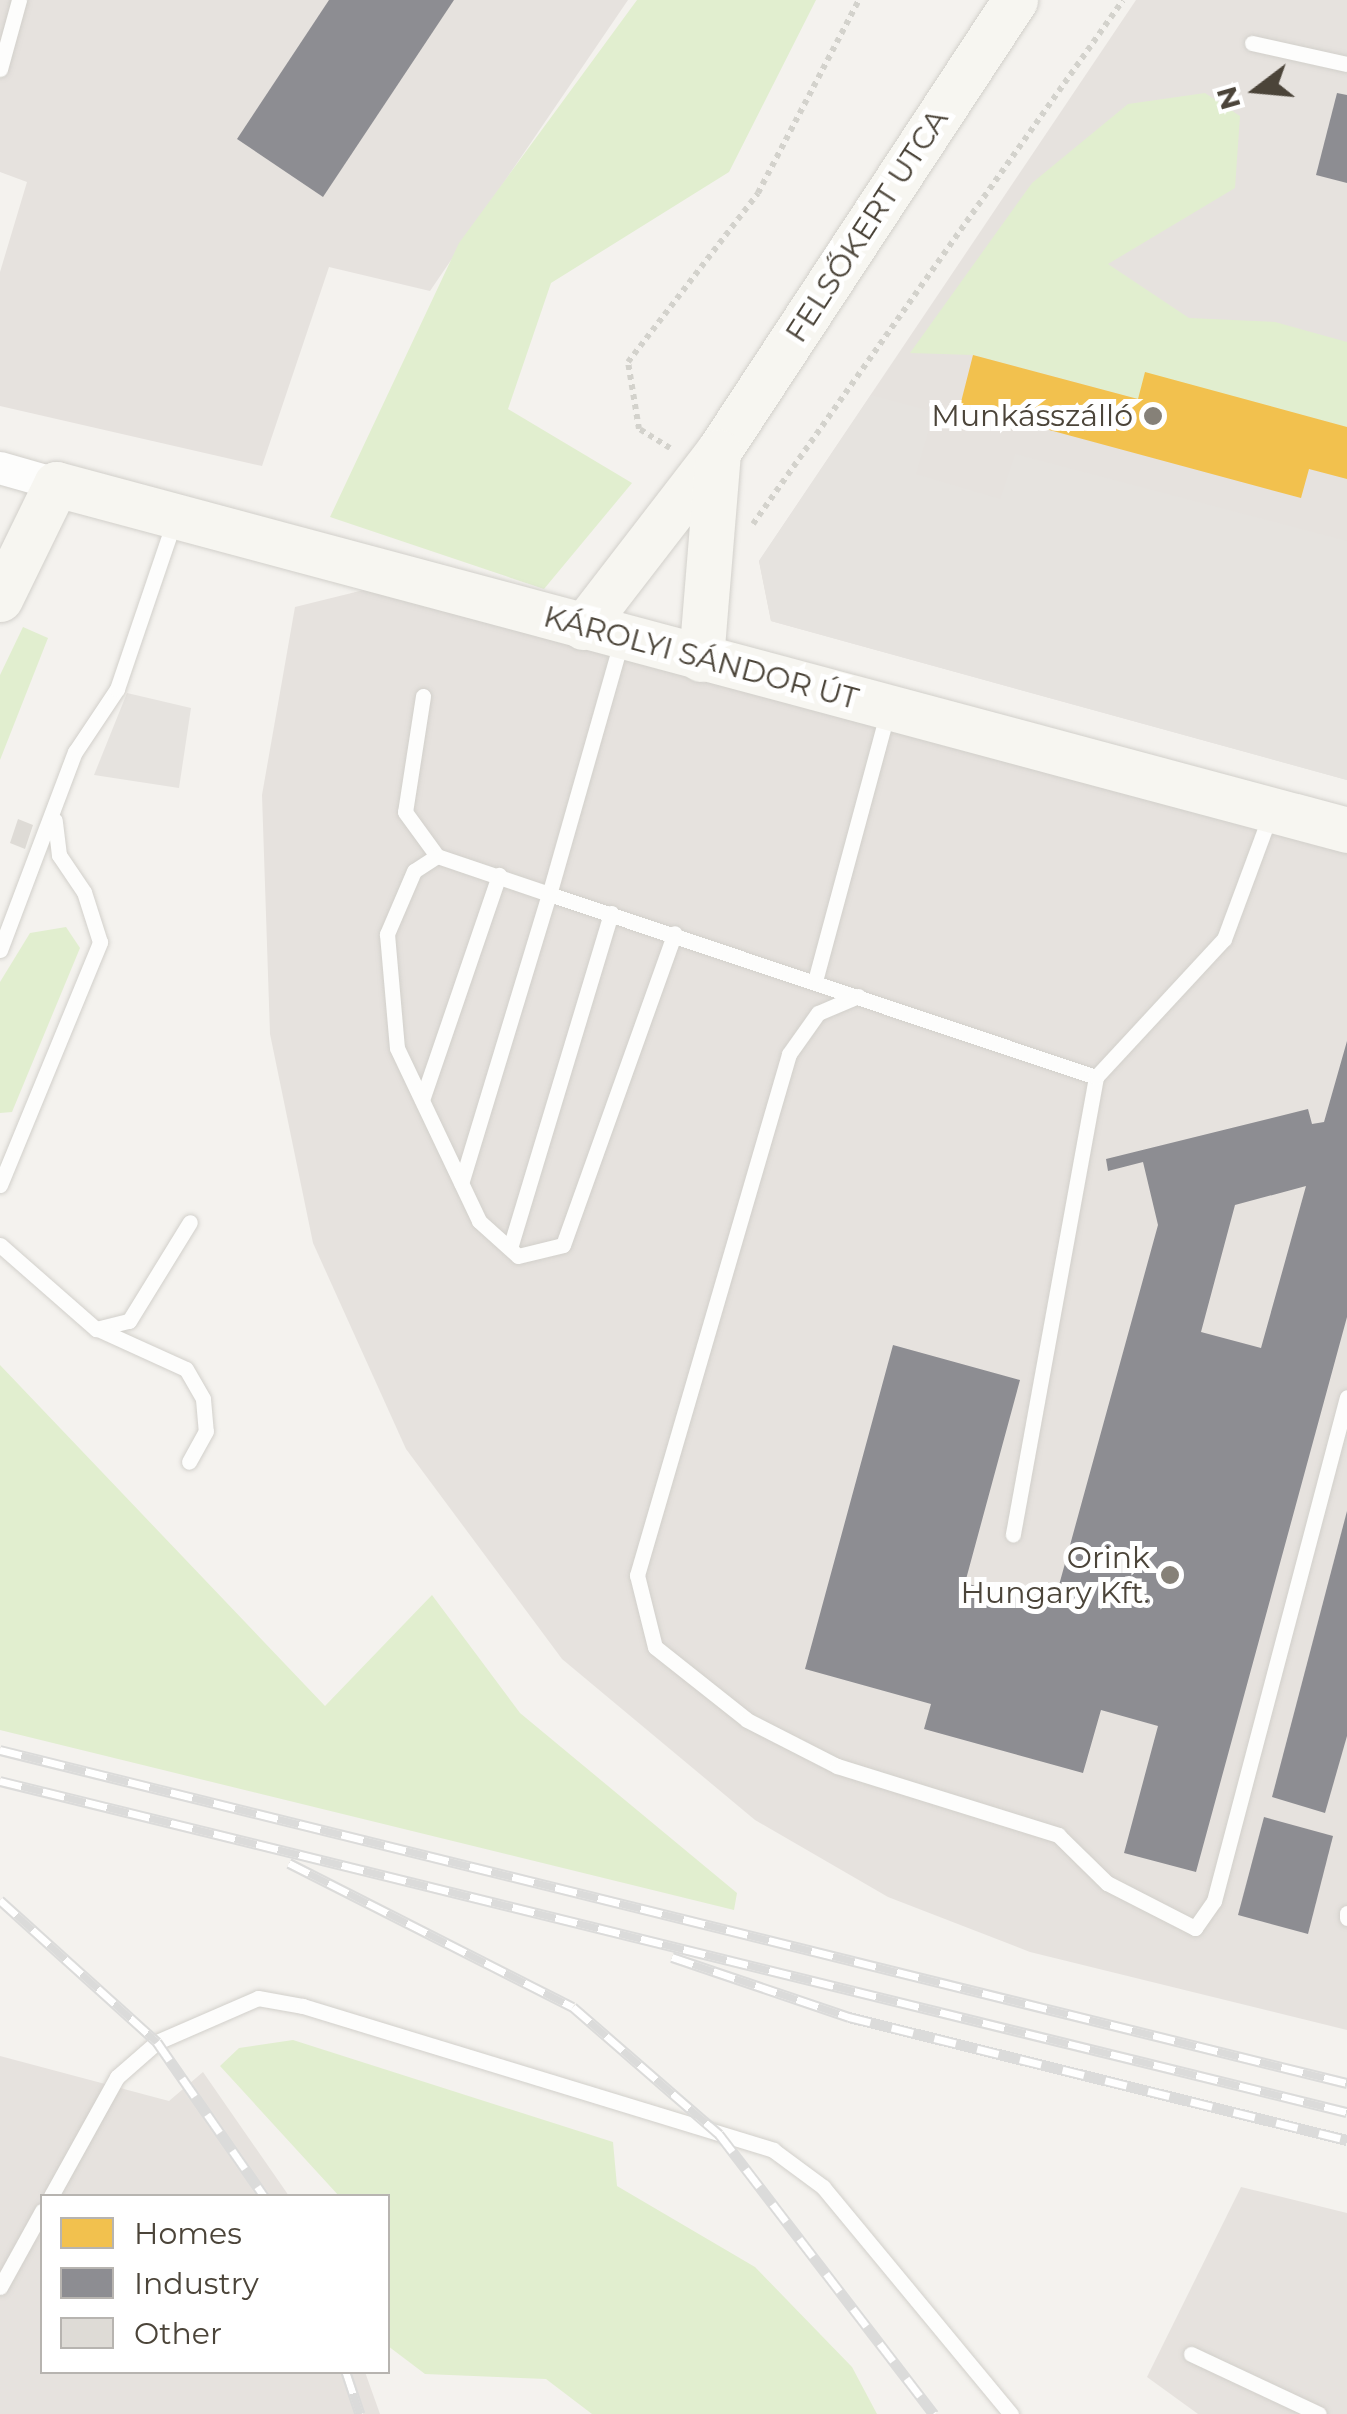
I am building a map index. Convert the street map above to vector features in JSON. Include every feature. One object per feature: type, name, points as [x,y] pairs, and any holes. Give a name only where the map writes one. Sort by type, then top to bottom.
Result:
[{"type":"street","name":"FELSŐKERT UTCA","points":[[602,632],[1015,0]]},
{"type":"street","name":"FELSŐKERT UTCA","points":[[701,659],[712,461]]},
{"type":"street","points":[[0,468],[56,484],[0,599]]},
{"type":"street","name":"KÁROLYI SÁNDOR ÚT","points":[[56,484],[1347,830]]},
{"type":"lane","points":[[0,69],[19,0]]},
{"type":"lane","points":[[1252,43],[1347,64]]},
{"type":"lane","points":[[0,950],[54,816],[75,752],[117,689],[176,515]]},
{"type":"lane","points":[[460,1183],[550,894],[602,632]]},
{"type":"lane","points":[[424,696],[406,812],[437,856],[1096,1077]]},
{"type":"lane","points":[[815,981],[888,709]]},
{"type":"lane","points":[[1013,1535],[1096,1077],[1224,939],[1272,810]]},
{"type":"lane","points":[[0,1185],[100,942],[84,892],[59,856],[54,816]]},
{"type":"lane","points":[[437,856],[414,872],[386,934],[397,1048],[479,1221],[518,1256],[563,1245],[675,933]]},
{"type":"lane","points":[[422,1100],[498,875]]},
{"type":"lane","points":[[510,1248],[611,912]]},
{"type":"lane","points":[[858,996],[818,1014],[790,1054],[638,1575],[655,1646],[747,1720],[837,1766],[1058,1835],[1108,1883],[1195,1928],[1214,1901],[1347,1397]]},
{"type":"lane","points":[[96,1328],[129,1321],[190,1222]]},
{"type":"lane","points":[[0,1245],[96,1328],[186,1369],[204,1399],[206,1431],[189,1462]]},
{"type":"lane","points":[[52,2194],[118,2077],[157,2042],[258,1998],[774,2150],[863,2232],[1012,2414]]},
{"type":"lane","points":[[0,2287],[40,2216]]},
{"type":"lane","points":[[1191,2354],[1319,2414]]},
{"type":"path","points":[[712,461],[639,429],[628,362],[758,193],[859,0]]},
{"type":"path","points":[[749,530],[1122,0]]},
{"type":"shaded area","points":[[0,0],[628,0],[430,291],[329,267],[262,466],[0,406],[0,272],[27,182],[0,172]]},
{"type":"shaded area","points":[[1136,0],[1347,0],[1347,780],[771,621],[759,561]]},
{"type":"shaded area","points":[[871,395],[934,412],[916,474],[1000,499],[1015,454],[1347,541],[1347,780],[771,621],[759,561]]},
{"type":"shaded area","points":[[380,586],[1347,853],[1347,2030],[1030,1952],[888,1897],[755,1820],[562,1659],[406,1449],[313,1243],[270,1034],[262,795],[295,607]]},
{"type":"shaded area","points":[[127,693],[191,708],[179,788],[94,775]]},
{"type":"shaded area","points":[[0,2056],[169,2101],[203,2072],[288,2194],[40,2194],[40,2374],[366,2374],[380,2414],[0,2414]]},
{"type":"shaded area","points":[[1241,2187],[1347,2213],[1347,2414],[1198,2414],[1147,2377]]},
{"type":"green space","points":[[637,0],[816,0],[729,172],[551,283],[508,409],[632,483],[544,589],[330,517],[459,243]]},
{"type":"green space","points":[[1205,93],[1240,116],[1235,188],[1108,264],[1189,318],[1275,322],[1347,342],[1347,427],[1146,373],[1138,399],[973,355],[910,353],[1032,183],[1128,104]]},
{"type":"green space","points":[[23,627],[48,638],[0,760],[0,675]]},
{"type":"green space","points":[[66,927],[80,948],[12,1112],[0,1113],[0,982],[30,933]]},
{"type":"green space","points":[[0,1365],[325,1706],[432,1595],[520,1713],[737,1893],[734,1910],[0,1730]]},
{"type":"green space","points":[[293,2040],[613,2142],[617,2186],[755,2267],[852,2367],[877,2414],[592,2414],[546,2379],[425,2374],[390,2348],[390,2194],[337,2194],[220,2066],[239,2048]]},
{"type":"building: Homes","name":"Munkásszálló","points":[[973,355],[1138,399],[1145,372],[1347,427],[1347,479],[1309,469],[1301,498],[960,406]]},
{"type":"building: Industry","points":[[329,0],[454,0],[323,197],[237,139]]},
{"type":"building: Industry","points":[[1337,93],[1347,95],[1347,183],[1316,175]]},
{"type":"building: Industry","points":[[1347,1041],[1347,1317],[1196,1872],[1124,1853],[1158,1726],[1101,1710],[1083,1773],[924,1729],[931,1704],[805,1669],[893,1345],[1020,1380],[965,1583],[1053,1607],[1158,1225],[1143,1162],[1108,1171],[1106,1159],[1308,1109],[1312,1124],[1324,1122]],"holes":[[[1306,1186],[1261,1348],[1201,1332],[1235,1205]]]},
{"type":"building: Industry","points":[[1347,1511],[1347,1736],[1325,1813],[1272,1797]]},
{"type":"building: Industry","points":[[1264,1817],[1333,1836],[1308,1934],[1238,1915]]},
{"type":"building: Other","points":[[18,819],[33,825],[25,849],[10,843]]},
{"type":"railway","points":[[0,1750],[1347,2083]]},
{"type":"railway","points":[[0,1781],[1347,2112]]},
{"type":"railway","points":[[289,1863],[573,2007],[719,2134],[934,2414]]},
{"type":"railway","points":[[0,1900],[157,2042],[263,2194]]},
{"type":"railway","points":[[672,1957],[849,2017],[1347,2140]]},
{"type":"railway","points":[[347,2374],[360,2414]]},
{"type":"place","name":"Munkásszálló","points":[[1153,416]]},
{"type":"place","name":"Orink Hungary Kft.","points":[[1170,1575]]}]
